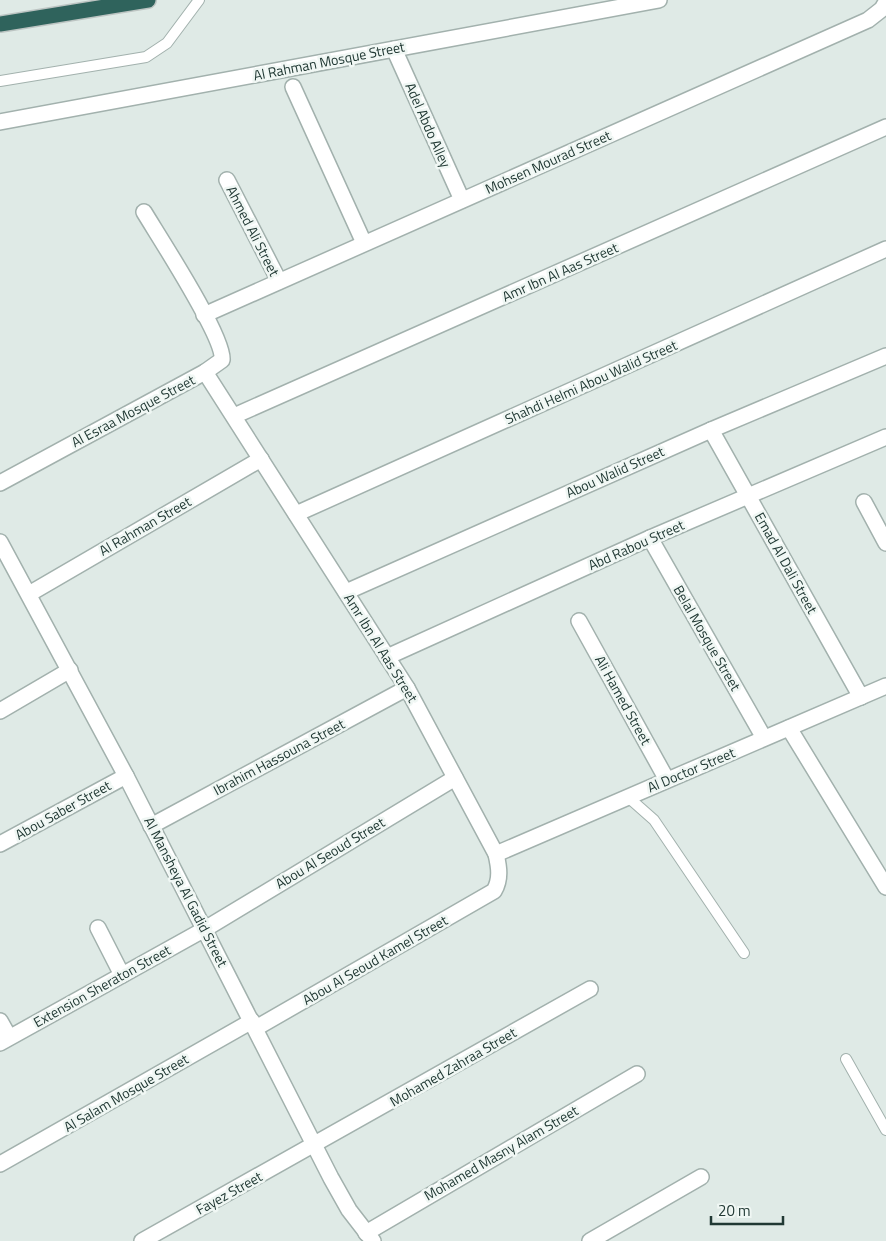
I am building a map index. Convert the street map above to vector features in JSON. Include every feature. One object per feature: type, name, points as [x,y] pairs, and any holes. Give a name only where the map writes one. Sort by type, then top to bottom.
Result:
[{"type":"highway","points":[[0,24],[148,0]]},
{"type":"street","name":"Al Rahman Mosque Street","points":[[0,122],[659,0]]},
{"type":"street","name":"Mohsen Mourad Street","points":[[204,315],[868,20],[882,9],[886,2]]},
{"type":"street","name":"Adel Abdo Alley","points":[[394,49],[462,200]]},
{"type":"street","points":[[294,87],[364,243]]},
{"type":"street","name":"Amr Ibn Al Aas Street","points":[[234,416],[886,127]]},
{"type":"street","name":"Ahmed Ali Street","points":[[227,180],[279,281]]},
{"type":"street","name":"Al Esraa Mosque Street","points":[[0,483],[205,372],[222,360],[223,353],[204,315],[144,212]]},
{"type":"street","name":"Shahdi Helmi Abou Walid Street","points":[[296,514],[886,250]]},
{"type":"street","name":"Abou Walid Street","points":[[346,592],[711,430],[886,356]]},
{"type":"street","name":"Amr Ibn Al Aas Street","points":[[205,372],[407,688],[496,854],[498,883],[494,891]]},
{"type":"street","name":"Emad Al Dali Street","points":[[711,430],[861,697]]},
{"type":"street","name":"Abd Rabou Street","points":[[388,657],[650,538],[886,437]]},
{"type":"street","name":"Al Rahman Street","points":[[29,594],[261,459]]},
{"type":"street","points":[[864,502],[886,543]]},
{"type":"street","name":"Belal Mosque Street","points":[[650,538],[764,738]]},
{"type":"street","name":"Al Mansheya Al Gadid Street","points":[[2,551],[29,594],[126,776],[344,1202],[369,1238]]},
{"type":"street","name":"Ali Hamed Street","points":[[579,621],[667,780]]},
{"type":"street","points":[[0,711],[70,670]]},
{"type":"street","name":"Al Doctor Street","points":[[496,854],[886,686]]},
{"type":"street","name":"Ibrahim Hassouna Street","points":[[152,826],[407,688]]},
{"type":"street","points":[[789,728],[886,887]]},
{"type":"street","name":"Abou Saber Street","points":[[0,844],[126,776]]},
{"type":"street","name":"Abou Al Seoud Street","points":[[205,929],[455,778]]},
{"type":"street","name":"Abou Al Seoud Kamel Street","points":[[254,1025],[494,891]]},
{"type":"street","points":[[98,928],[122,976]]},
{"type":"street","name":"Extension Sheraton Street","points":[[5,1040],[205,929]]},
{"type":"street","name":"Mohamed Zahraa Street","points":[[315,1145],[590,990]]},
{"type":"street","points":[[0,1021],[5,1040]]},
{"type":"street","name":"Al Salam Mosque Street","points":[[0,1164],[254,1025]]},
{"type":"street","name":"Mohamed Masny Alam Street","points":[[369,1238],[637,1074]]},
{"type":"street","name":"Fayez Street","points":[[142,1241],[315,1145]]},
{"type":"street","points":[[590,1241],[701,1177]]},
{"type":"lane","points":[[0,81],[146,57],[167,43],[199,0]]},
{"type":"lane","points":[[628,797],[654,820],[744,953]]},
{"type":"lane","points":[[846,1059],[886,1130]]}]
